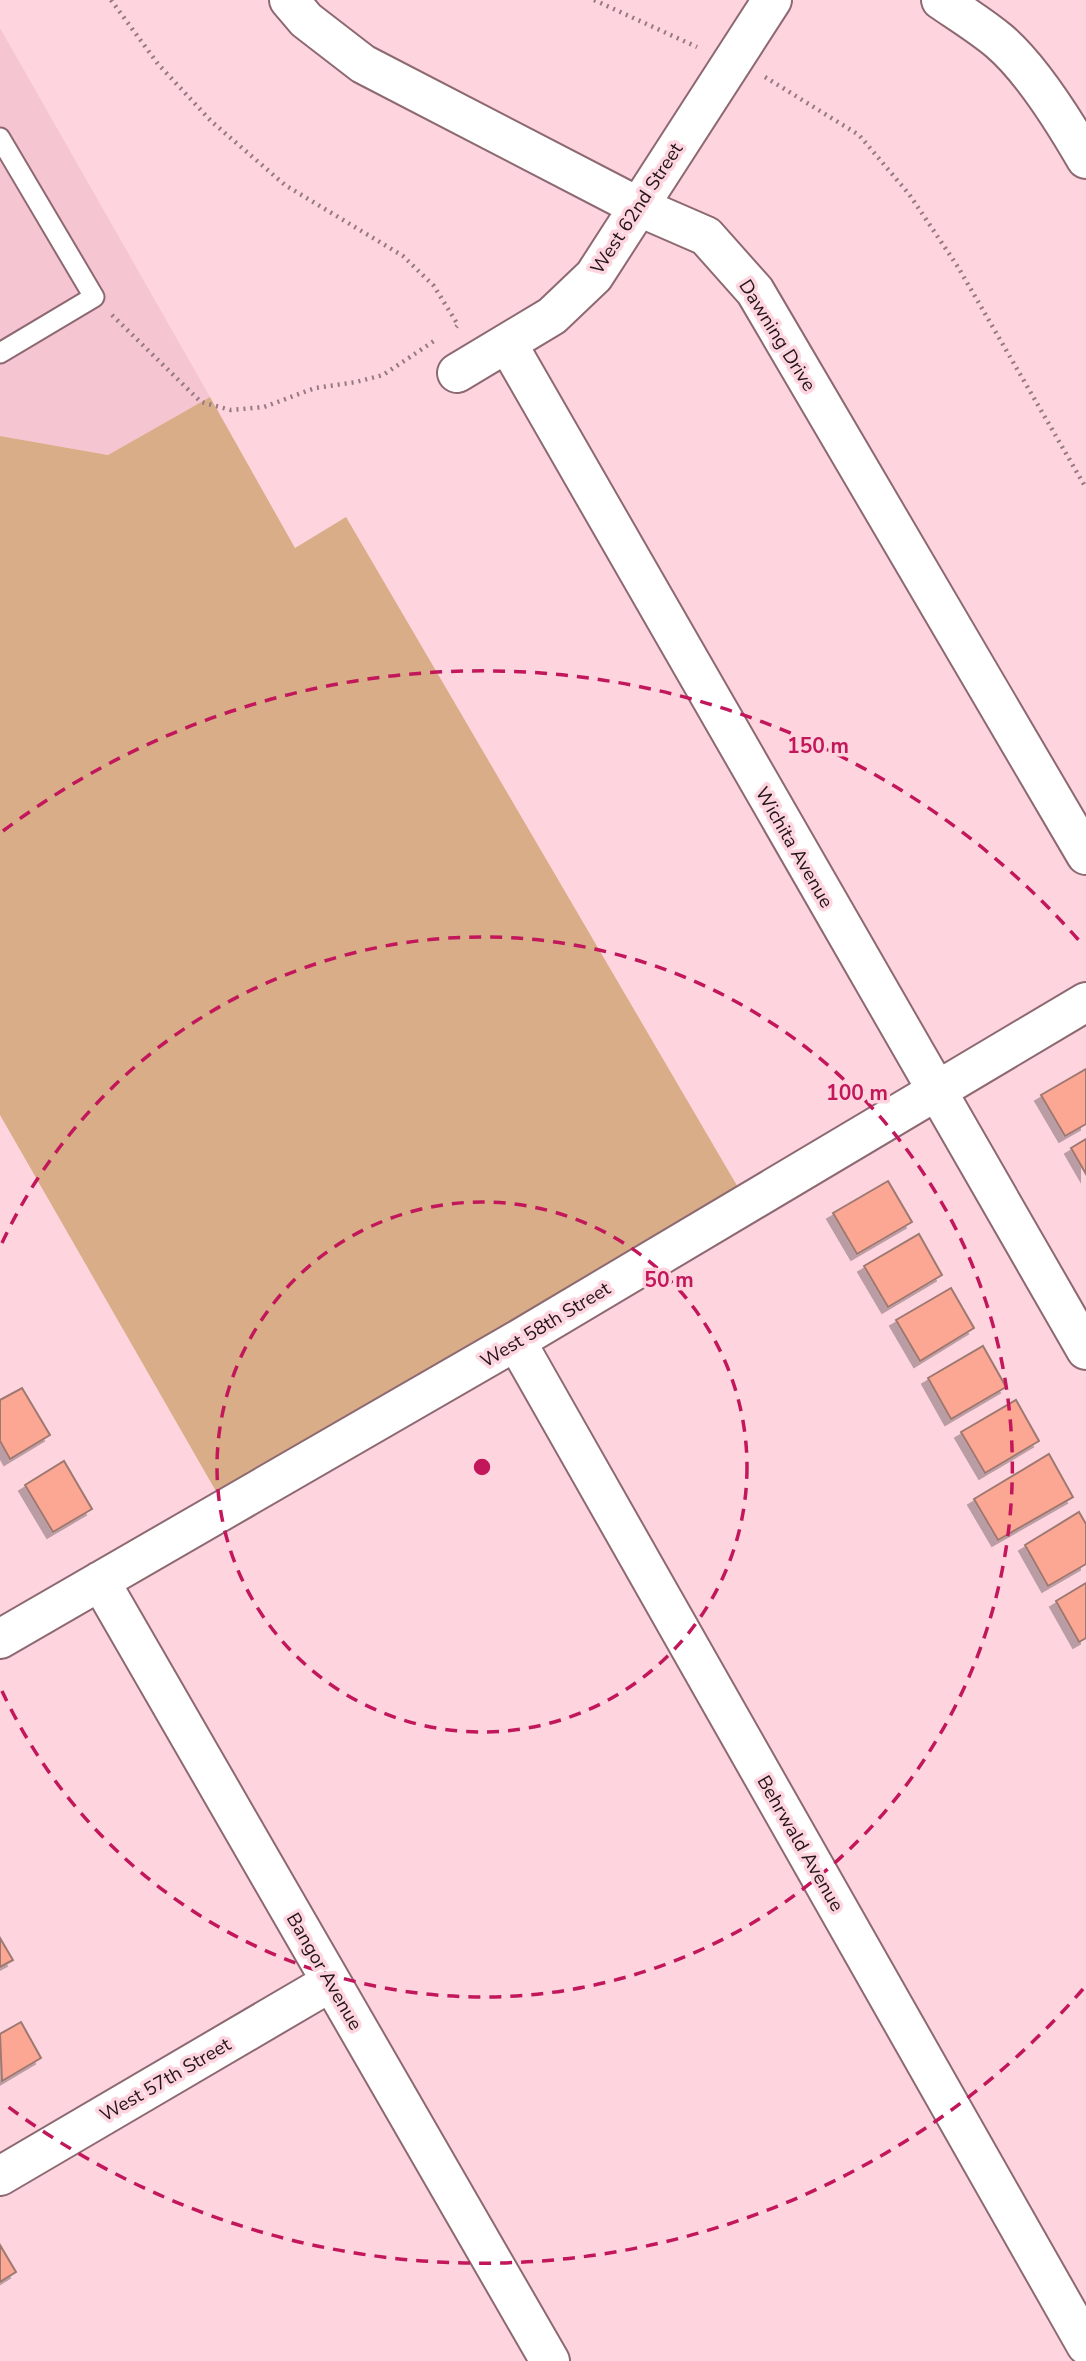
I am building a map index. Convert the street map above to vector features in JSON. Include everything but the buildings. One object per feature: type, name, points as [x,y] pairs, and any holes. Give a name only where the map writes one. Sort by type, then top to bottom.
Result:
[{"type":"street","name":"Dawning Drive","points":[[289,0],[306,20],[363,64],[637,206],[706,236],[755,291],[1086,855]]},
{"type":"street","name":"West 62nd Street","points":[[457,373],[552,316],[594,276],[772,0]]},
{"type":"street","points":[[941,0],[999,41],[1013,56],[1069,129],[1086,159]]},
{"type":"street","name":"Wichita Avenue","points":[[507,343],[1086,1350]]},
{"type":"street","name":"West 58th Street","points":[[2,1634],[100,1581],[516,1341],[1086,1002]]},
{"type":"street","name":"Behrwald Avenue","points":[[516,1341],[1086,2345]]},
{"type":"street","name":"Bangor Avenue","points":[[100,1581],[550,2361]]},
{"type":"street","name":"West 57th Street","points":[[0,2176],[331,1982]]},
{"type":"lane","points":[[0,353],[94,297],[1,143]]},
{"type":"path","points":[[111,0],[158,64],[211,121],[285,185],[403,256],[434,286],[458,325],[450,330]]},
{"type":"path","points":[[594,0],[697,47]]},
{"type":"path","points":[[763,76],[859,135],[909,194],[958,267],[1086,488]]},
{"type":"path","points":[[94,297],[201,402],[231,410],[264,407],[315,388],[356,383],[383,375],[442,335]]},
{"type":"shaded area","points":[[0,28],[210,397],[108,455],[0,436]]},
{"type":"shaded area","points":[[210,397],[295,548],[346,517],[739,1189],[217,1493],[0,1115],[0,436],[108,455]]}]
